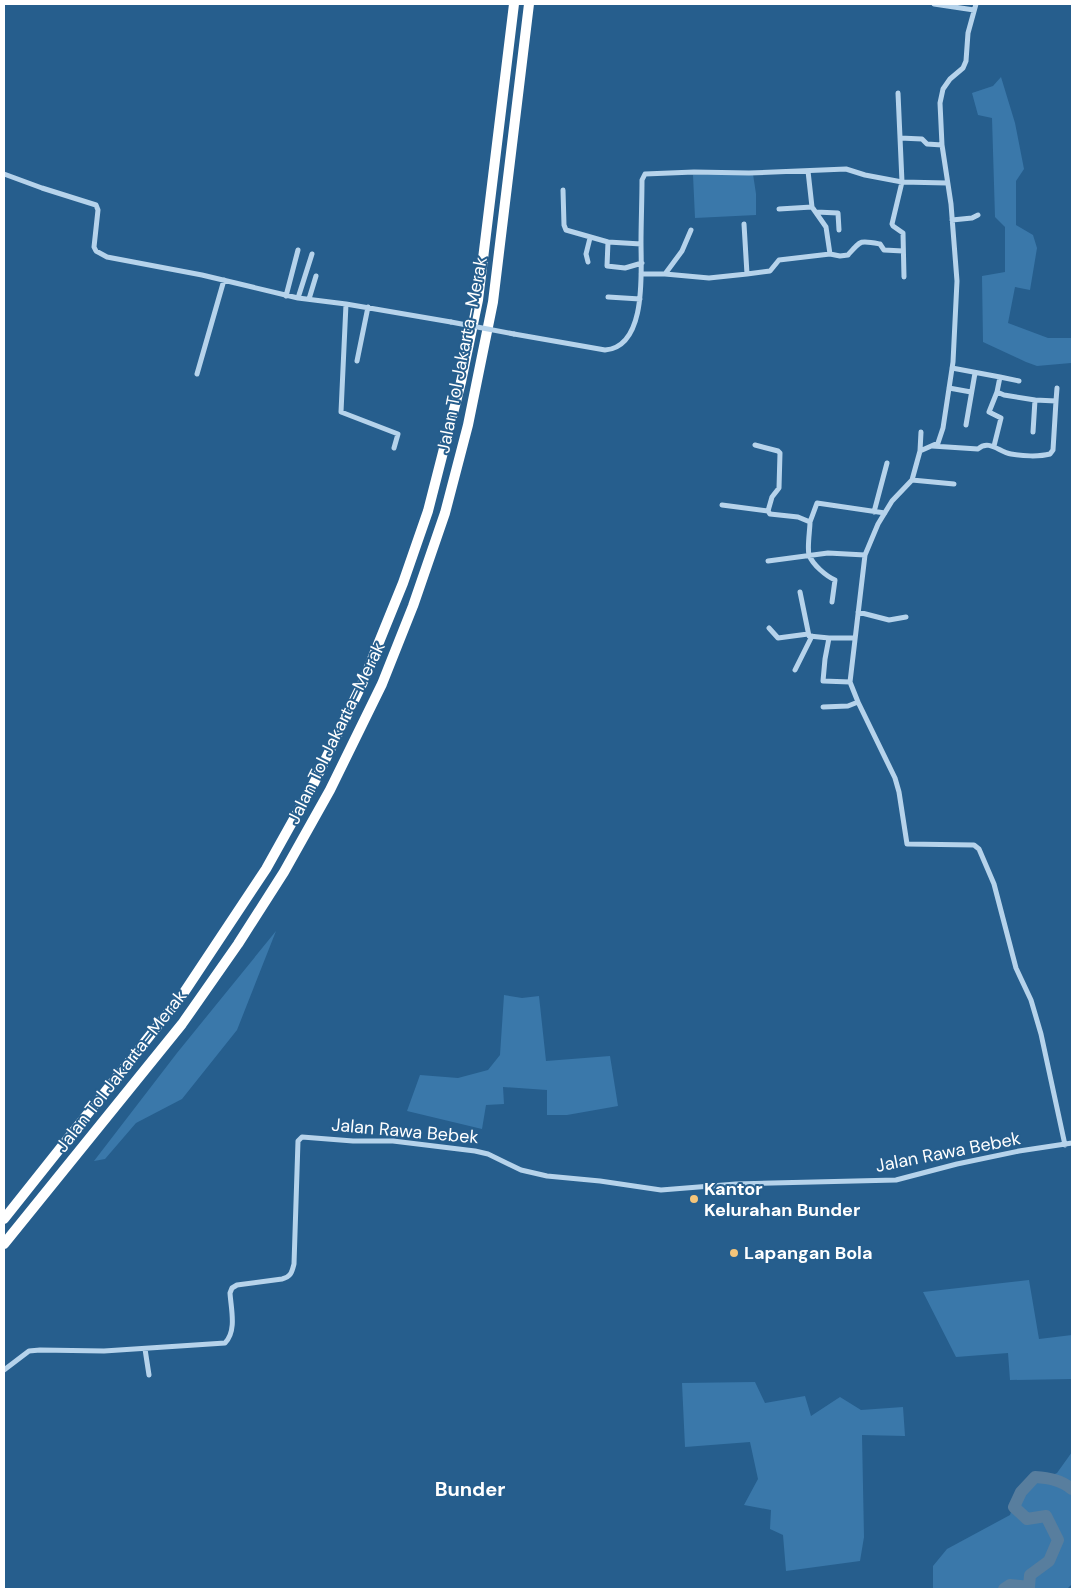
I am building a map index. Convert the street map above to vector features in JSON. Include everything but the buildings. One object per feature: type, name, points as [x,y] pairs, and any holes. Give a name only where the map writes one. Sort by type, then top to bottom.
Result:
[{"type":"highway","name":"Jalan Tol Jakarta–Merak","points":[[4,1219],[188,987],[266,869],[314,783],[362,684],[403,583],[428,511],[461,382],[478,300],[514,4]]},
{"type":"highway","name":"Jalan Tol Jakarta–Merak","points":[[4,1244],[182,1024],[238,944],[284,872],[330,790],[382,684],[413,606],[445,513],[468,424],[493,302],[529,4]]},
{"type":"street","points":[[920,452],[938,443],[942,435],[952,368],[957,281],[952,220],[942,145],[940,104],[943,89],[950,79],[963,68],[966,61],[968,33],[974,7],[934,4]]},
{"type":"street","points":[[898,92],[902,182],[892,225],[903,231],[904,277]]},
{"type":"street","points":[[900,138],[922,139],[926,144],[942,145]]},
{"type":"street","points":[[4,174],[96,205],[98,210],[94,247],[96,251],[107,256],[224,280],[286,296],[368,307],[605,350],[616,348],[622,344],[635,321],[640,299],[642,180],[645,174],[846,169],[865,175],[902,182],[947,183]]},
{"type":"street","points":[[808,171],[814,209],[826,227],[830,254]]},
{"type":"street","points":[[563,190],[565,228],[570,233],[608,242],[641,244]]},
{"type":"street","points":[[779,209],[814,209],[838,213],[839,230]]},
{"type":"street","points":[[952,220],[967,219],[978,215]]},
{"type":"street","points":[[744,224],[747,274]]},
{"type":"street","points":[[665,274],[682,251],[691,230]]},
{"type":"street","points":[[588,262],[586,254],[590,238]]},
{"type":"street","points":[[641,274],[709,278],[770,271],[778,260],[830,254],[848,255],[862,241],[880,244],[884,250],[903,251]]},
{"type":"street","points":[[608,242],[607,266],[625,268],[642,263]]},
{"type":"street","points":[[286,296],[298,250]]},
{"type":"street","points":[[298,298],[312,254]]},
{"type":"street","points":[[309,299],[316,276]]},
{"type":"street","points":[[197,374],[224,280]]},
{"type":"street","points":[[608,297],[640,299]]},
{"type":"street","points":[[346,304],[341,412],[398,434],[394,448]]},
{"type":"street","points":[[357,361],[368,307]]},
{"type":"street","points":[[952,368],[1019,381]]},
{"type":"street","points":[[966,425],[975,373]]},
{"type":"street","points":[[994,446],[1001,418],[989,412],[997,392],[1000,377]]},
{"type":"street","points":[[949,388],[972,392]]},
{"type":"street","points":[[932,446],[978,449],[987,445],[994,446],[1012,455],[1050,454],[1052,450],[1057,388]]},
{"type":"street","points":[[997,392],[1035,400],[1056,400]]},
{"type":"street","points":[[1032,432],[1035,400]]},
{"type":"street","points":[[921,432],[920,452],[912,480],[892,501],[884,513],[865,555],[850,682],[895,778],[899,792],[906,844],[974,845],[979,849],[994,884],[1016,968],[1031,1000],[1041,1034],[1065,1145]]},
{"type":"street","points":[[755,445],[780,453],[779,488],[772,497],[768,511]]},
{"type":"street","points":[[874,512],[887,463]]},
{"type":"street","points":[[912,480],[954,484]]},
{"type":"street","points":[[832,602],[835,580],[823,573],[809,555],[810,522],[816,505],[818,503],[884,513]]},
{"type":"street","points":[[722,506],[768,511],[770,514],[798,517],[810,522]]},
{"type":"street","points":[[768,561],[828,553],[865,555]]},
{"type":"street","points":[[795,670],[810,635],[800,592]]},
{"type":"street","points":[[858,612],[889,620],[906,617]]},
{"type":"street","points":[[769,628],[778,638],[810,635],[829,638],[855,638]]},
{"type":"street","points":[[829,638],[823,681],[850,682]]},
{"type":"street","points":[[822,707],[848,706],[858,702]]},
{"type":"street","name":"Jalan Rawa Bebek","points":[[4,1370],[29,1351],[47,1349],[104,1351],[224,1343],[230,1338],[232,1332],[230,1293],[232,1288],[289,1277],[292,1272],[294,1264],[298,1141],[302,1137],[353,1141],[393,1141],[475,1150],[488,1154],[521,1170],[547,1176],[661,1190],[736,1184],[896,1180],[1018,1151],[1072,1143]]},
{"type":"street","points":[[146,1349],[149,1376]]},
{"type":"shaded area","points":[[1001,77],[1015,123],[1024,169],[1016,181],[1016,225],[1033,235],[1037,248],[1030,290],[1015,287],[1008,323],[1048,338],[1072,338],[1071,363],[1037,366],[983,342],[982,276],[1005,272],[1005,227],[995,217],[992,118],[978,115],[972,93],[993,86]]},
{"type":"shaded area","points":[[753,174],[756,194],[756,215],[695,218],[693,175]]},
{"type":"shaded area","points":[[276,931],[237,1030],[182,1099],[136,1123],[105,1159],[94,1161],[177,1053]]},
{"type":"shaded area","points":[[504,995],[522,998],[539,996],[546,1061],[610,1056],[618,1106],[567,1115],[547,1115],[547,1090],[503,1087],[504,1104],[486,1105],[482,1129],[407,1111],[420,1075],[458,1078],[488,1070],[500,1055]]},
{"type":"shaded area","points":[[1029,1280],[1039,1339],[1072,1335],[1072,1379],[1010,1380],[1008,1353],[956,1357],[923,1292]]},
{"type":"shaded area","points":[[755,1382],[765,1403],[805,1396],[811,1416],[840,1397],[861,1410],[903,1407],[905,1436],[862,1435],[864,1537],[860,1561],[786,1571],[783,1535],[770,1529],[771,1510],[744,1505],[758,1479],[750,1442],[685,1447],[682,1383]]},
{"type":"shaded area","points":[[1072,1452],[1072,1584],[1067,1589],[933,1589],[933,1566],[947,1549],[1010,1515],[1018,1490],[1057,1473]]},
{"type":"waterway","points":[[1004,1589],[1010,1585],[1029,1587],[1030,1575],[1049,1561],[1058,1540],[1046,1516],[1027,1519],[1014,1507],[1021,1492],[1035,1477],[1055,1480],[1064,1483],[1072,1489]]},
{"type":"place","name":"Kantor Kelurahan Bunder","points":[[694,1199]]},
{"type":"place","name":"Lapangan Bola","points":[[734,1253]]},
{"type":"district","name":"Bunder","points":[[470,1489]]}]
